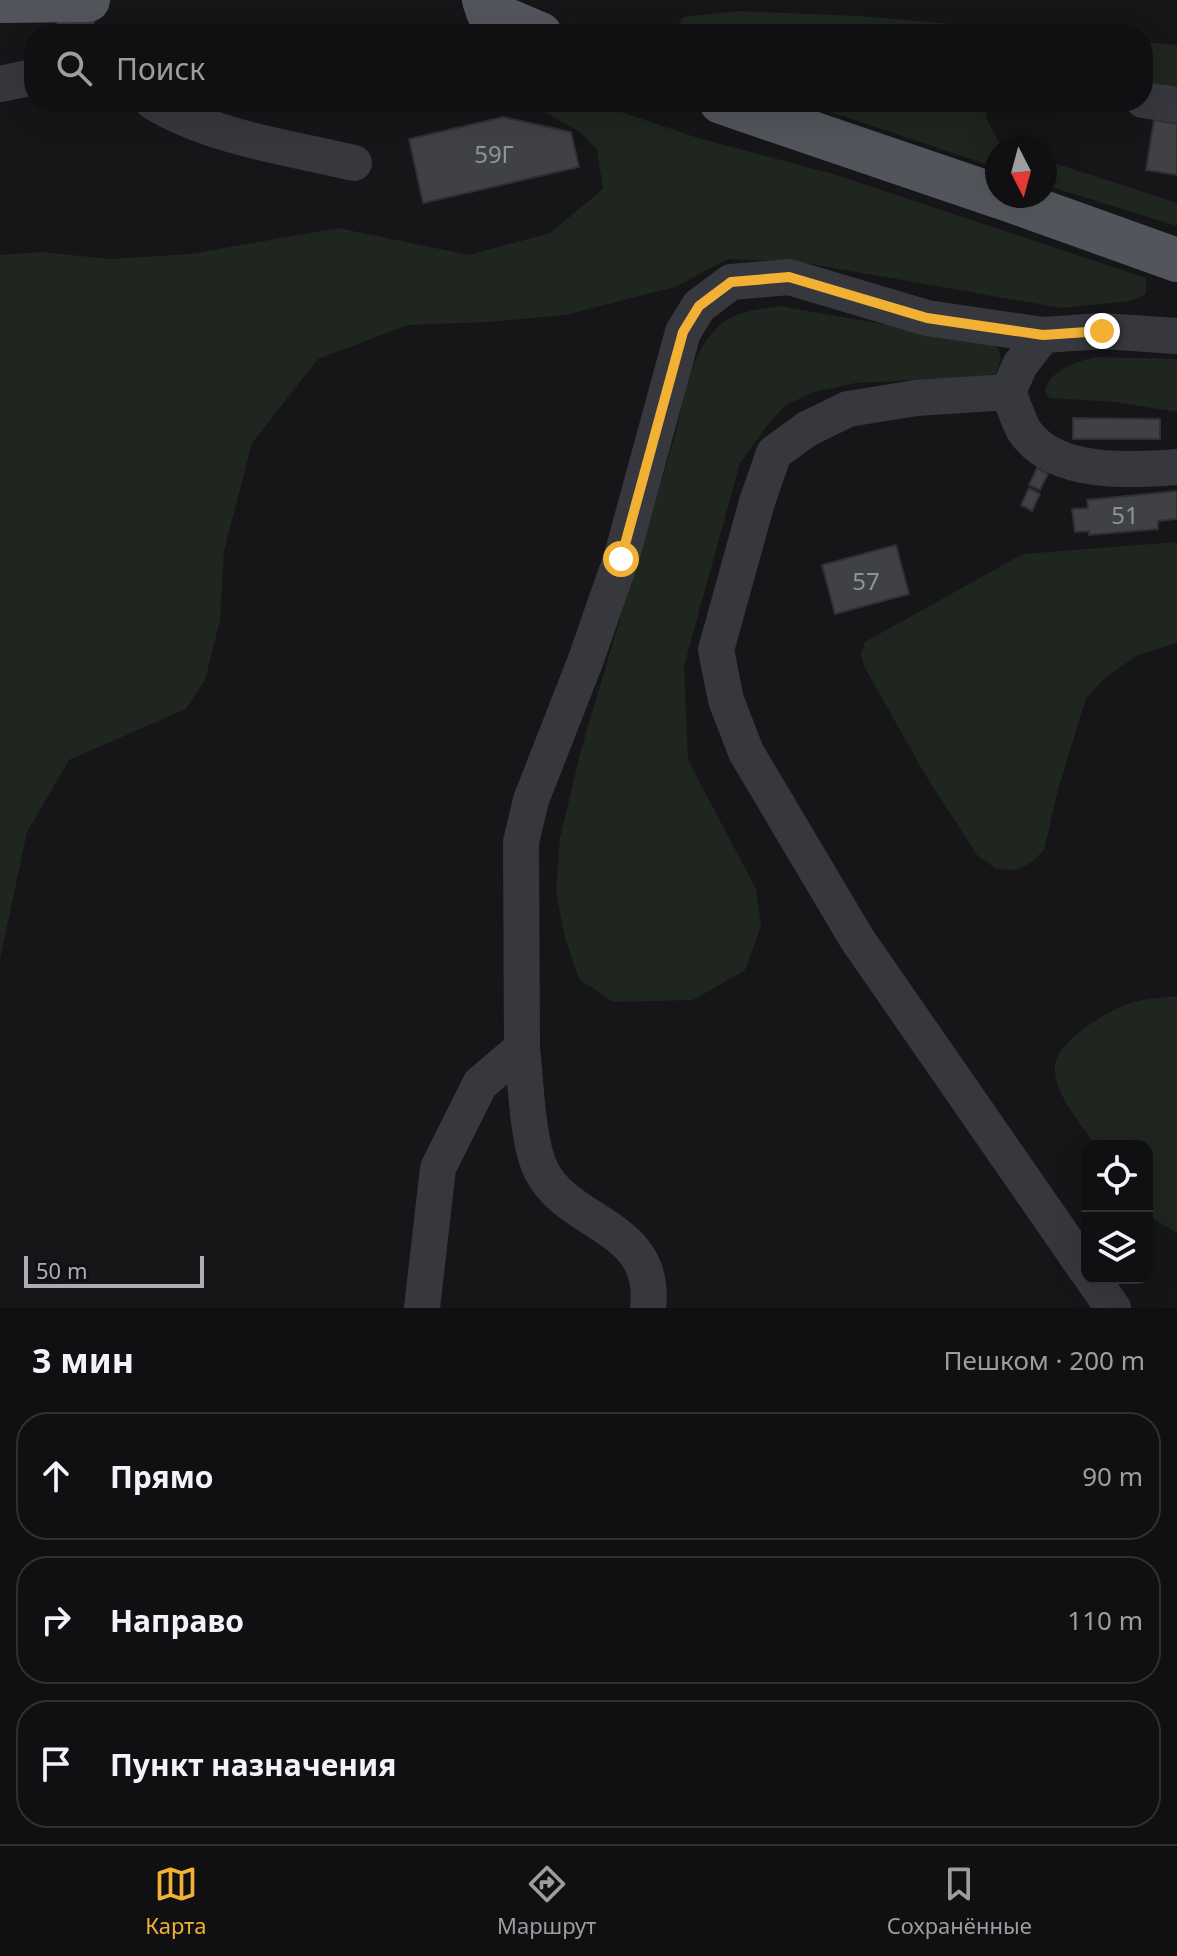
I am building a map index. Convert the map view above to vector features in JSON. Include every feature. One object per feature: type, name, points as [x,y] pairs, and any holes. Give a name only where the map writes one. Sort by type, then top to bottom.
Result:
[{"type":"main road","points":[[22,1],[86,0]]},
{"type":"main road","points":[[484,0],[488,12],[516,24]]},
{"type":"main road","points":[[750,112],[985,192]]},
{"type":"main road","points":[[1032,208],[1177,260]]},
{"type":"lane","points":[[76,24],[86,0]]},
{"type":"lane","points":[[86,0],[90,24]]},
{"type":"lane","points":[[0,84],[24,79]]},
{"type":"lane","points":[[1153,101],[1177,105]]},
{"type":"lane","points":[[170,112],[226,133],[354,163]]},
{"type":"lane","points":[[648,1308],[643,1266],[621,1236],[561,1197],[541,1170],[532,1135],[522,1048],[521,842],[531,800],[621,559],[683,332],[699,306],[731,282],[789,277],[927,318],[1043,335],[1102,331],[1177,336]]},
{"type":"lane","points":[[1043,335],[1020,365],[1008,392],[1025,432],[1043,451],[1076,463],[1121,471],[1177,467]]},
{"type":"lane","points":[[1008,392],[916,398],[848,409],[807,429],[774,453],[757,502],[716,650],[726,700],[746,752],[857,939],[1081,1262]]},
{"type":"lane","points":[[422,1308],[438,1168],[480,1084],[522,1048]]},
{"type":"lane","points":[[1096,1284],[1113,1308]]},
{"type":"shaded area","points":[[739,11],[952,24],[679,24],[683,17]]},
{"type":"shaded area","points":[[1153,43],[1177,45],[1177,90],[1153,87]]},
{"type":"shaded area","points":[[544,112],[621,112],[698,138],[833,174],[1146,278],[1146,294],[1131,301],[1061,308],[800,262],[728,259],[675,287],[565,315],[408,325],[318,359],[252,443],[224,551],[220,620],[205,680],[186,709],[69,760],[27,832],[0,959],[0,255],[41,252],[110,259],[190,254],[338,228],[469,255],[550,233],[603,189],[597,149],[581,133]]},
{"type":"shaded area","points":[[831,112],[986,112],[996,136],[985,136],[985,164]]},
{"type":"shaded area","points":[[1057,164],[1177,203],[1177,226],[1057,189]]},
{"type":"shaded area","points":[[780,306],[989,343],[999,349],[1001,359],[995,374],[979,377],[856,383],[814,392],[786,405],[740,463],[684,666],[688,760],[756,889],[761,926],[745,970],[693,1000],[613,1002],[579,979],[564,934],[556,890],[560,838],[581,750],[678,425],[688,381],[699,353],[706,340],[727,320],[746,312]]},
{"type":"shaded area","points":[[1096,357],[1177,359],[1177,412],[1116,402],[1050,398],[1045,391],[1058,372]]},
{"type":"shaded area","points":[[1177,542],[1177,643],[1138,655],[1105,678],[1086,698],[1058,790],[1044,850],[1032,862],[1017,870],[996,869],[977,855],[923,771],[864,666],[861,654],[865,642],[1023,554]]},
{"type":"shaded area","points":[[1177,996],[1177,1233],[1153,1219],[1153,1140],[1092,1140],[1063,1097],[1056,1076],[1058,1056],[1087,1026],[1124,1005]]},
{"type":"building","points":[[503,117],[571,132],[579,167],[423,203],[409,139]]},
{"type":"building","points":[[1154,120],[1177,124],[1177,175],[1146,170]]},
{"type":"building","points":[[1073,418],[1160,419],[1160,439],[1073,439]]},
{"type":"building","points":[[1037,468],[1048,474],[1040,490],[1029,485]]},
{"type":"building","points":[[1029,488],[1040,494],[1032,511],[1021,505]]},
{"type":"building","points":[[1177,491],[1177,519],[1158,521],[1158,529],[1089,535],[1089,531],[1075,532],[1072,509],[1088,508],[1087,500]]},
{"type":"building","points":[[896,545],[909,594],[835,614],[822,565]]},
{"type":"route","points":[[621,559],[683,332],[699,306],[731,282],[789,277],[927,318],[1043,335],[1102,331]]}]
